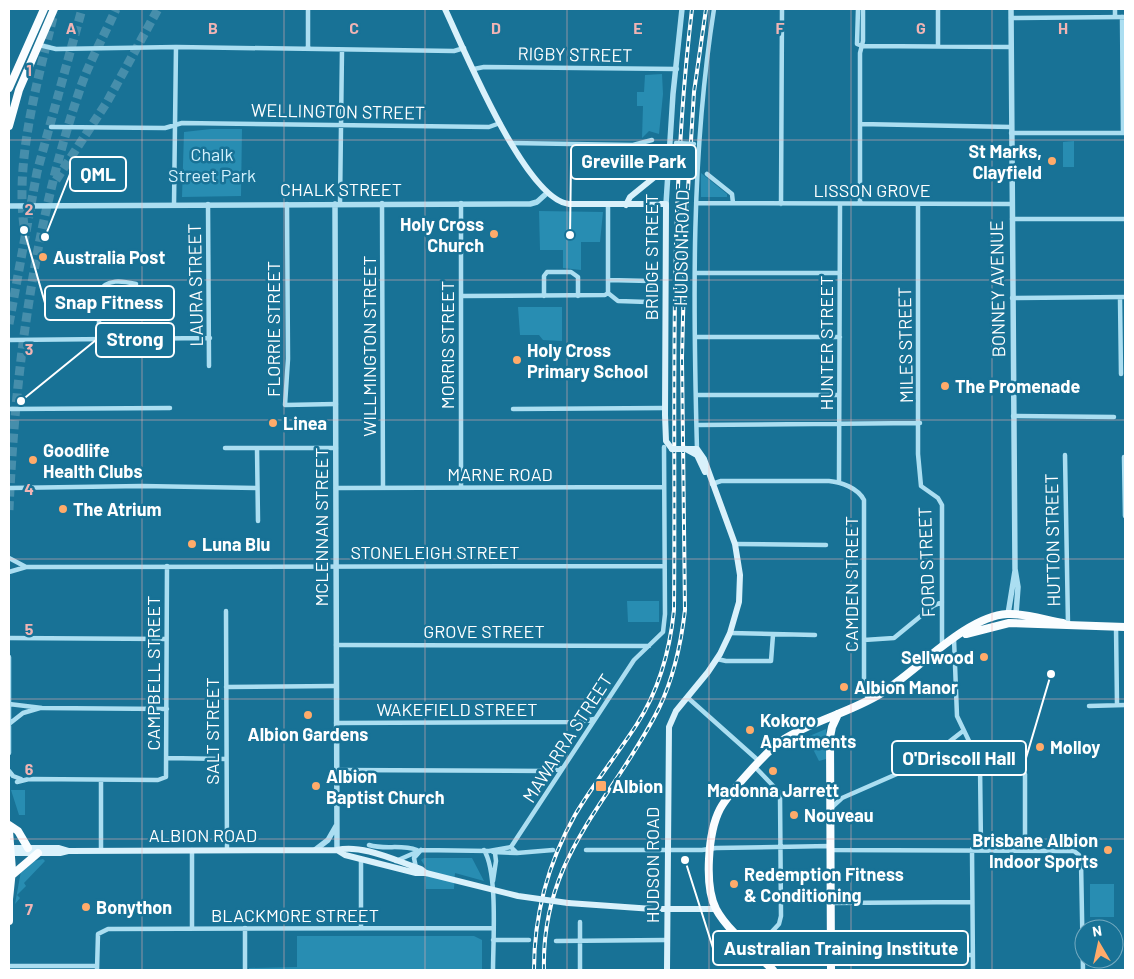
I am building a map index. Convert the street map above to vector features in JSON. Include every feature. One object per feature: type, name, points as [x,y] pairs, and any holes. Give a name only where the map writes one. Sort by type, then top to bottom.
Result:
[{"type":"highway","points":[[9,88],[44,9]]},
{"type":"highway","points":[[9,122],[25,77],[54,9]]},
{"type":"highway","points":[[1012,614],[1012,623]]},
{"type":"highway","points":[[773,970],[725,921],[716,909],[709,881],[715,822],[720,810],[758,765],[782,741],[882,693],[942,647],[989,618],[1012,614],[1066,623]]},
{"type":"highway","points":[[956,638],[1012,623],[1125,626]]},
{"type":"highway","points":[[831,970],[830,734],[838,714]]},
{"type":"highway","points":[[9,824],[18,831],[28,848]]},
{"type":"highway","points":[[9,830],[12,876],[9,921]]},
{"type":"highway","points":[[12,876],[38,854]]},
{"type":"main road","points":[[445,9],[511,143],[523,164],[547,193],[564,204],[666,204]]},
{"type":"main road","points":[[626,205],[630,197],[667,167]]},
{"type":"main road","name":"BRIDGE STREET","points":[[666,204],[665,412],[666,441],[672,449]]},
{"type":"main road","name":"BRIDGE STREET","points":[[664,447],[662,430],[665,412]]},
{"type":"main road","points":[[664,447],[696,451]]},
{"type":"main road","name":"HUDSON ROAD","points":[[668,970],[668,733],[672,718],[717,659],[730,633],[740,588],[736,544],[704,459],[696,451]]},
{"type":"main road","name":"ALBION ROAD","points":[[10,850],[28,848],[59,848],[69,850],[357,850],[395,861],[426,873]]},
{"type":"main road","name":"ALBION ROAD","points":[[10,850],[38,854],[60,853],[69,850]]},
{"type":"main road","points":[[337,850],[361,859],[416,873],[426,873],[518,896],[568,903],[667,909],[716,909]]},
{"type":"street","points":[[308,9],[308,49]]},
{"type":"street","name":"BRIDGE STREET","points":[[666,204],[667,167],[673,143],[676,69],[682,9]]},
{"type":"street","name":"HUDSON ROAD","points":[[696,451],[696,203],[708,49],[714,9]]},
{"type":"street","points":[[781,204],[782,9]]},
{"type":"street","points":[[858,9],[858,44],[862,46],[1011,47]]},
{"type":"street","points":[[860,203],[863,9]]},
{"type":"street","points":[[938,9],[938,46]]},
{"type":"street","name":"BONNEY AVENUE","points":[[1011,9],[1015,569],[1012,614]]},
{"type":"street","points":[[1115,9],[1115,17]]},
{"type":"street","points":[[860,124],[1124,133],[1124,17],[1011,18]]},
{"type":"street","points":[[39,45],[56,49],[176,47],[457,51],[464,48]]},
{"type":"street","points":[[174,204],[176,47]]},
{"type":"street","points":[[337,204],[342,125],[342,50]]},
{"type":"street","name":"RIGBY STREET","points":[[474,69],[484,67],[676,69]]},
{"type":"street","name":"WELLINGTON STREET","points":[[51,127],[165,128],[182,123],[489,127],[500,123]]},
{"type":"street","points":[[511,143],[636,144],[652,140]]},
{"type":"street","points":[[673,143],[700,145]]},
{"type":"street","points":[[707,174],[732,194],[733,203]]},
{"type":"street","name":"CHALK STREET","points":[[9,206],[382,203],[533,204],[547,193]]},
{"type":"street","name":"WILLMINGTON STREET","points":[[382,203],[383,488]]},
{"type":"street","name":"MORRIS STREET","points":[[461,203],[461,487]]},
{"type":"street","name":"LISSON GROVE","points":[[696,203],[1011,204]]},
{"type":"street","name":"LAURA STREET","points":[[208,204],[210,366]]},
{"type":"street","name":"FLORRIE STREET","points":[[287,204],[288,359],[285,405],[336,404]]},
{"type":"street","name":"MCLENNAN STREET","points":[[337,204],[337,850]]},
{"type":"street","points":[[608,204],[608,293]]},
{"type":"street","name":"HUNTER STREET","points":[[839,482],[840,204]]},
{"type":"street","name":"MILES STREET","points":[[918,204],[920,423],[918,454],[921,486]]},
{"type":"street","points":[[1012,219],[1125,219]]},
{"type":"street","points":[[544,296],[544,276],[547,272],[571,272],[578,277],[578,296]]},
{"type":"street","points":[[696,273],[840,273]]},
{"type":"street","points":[[608,280],[650,281],[651,299],[648,302],[618,301],[608,293]]},
{"type":"street","points":[[99,339],[99,292],[102,286],[108,282],[136,284]]},
{"type":"street","points":[[461,296],[601,296],[608,293]]},
{"type":"street","points":[[1012,298],[1123,298],[1121,374]]},
{"type":"street","points":[[695,337],[840,337]]},
{"type":"street","points":[[9,340],[210,338]]},
{"type":"street","points":[[696,395],[839,396]]},
{"type":"street","points":[[9,409],[170,408]]},
{"type":"street","points":[[513,409],[665,412]]},
{"type":"street","points":[[1013,416],[1114,417]]},
{"type":"street","points":[[697,424],[920,423]]},
{"type":"street","name":"BRIDGE STREET","points":[[649,646],[659,637],[665,625],[664,447]]},
{"type":"street","points":[[226,448],[336,448]]},
{"type":"street","points":[[257,448],[258,521]]},
{"type":"street","name":"HUTTON STREET","points":[[1065,455],[1066,623]]},
{"type":"street","points":[[1124,457],[1125,516]]},
{"type":"street","points":[[712,484],[721,482],[839,482]]},
{"type":"street","name":"CAMDEN STREET","points":[[839,482],[861,493],[864,500],[864,684],[868,700]]},
{"type":"street","points":[[9,488],[142,486],[257,488]]},
{"type":"street","name":"FORD STREET","points":[[921,486],[922,490],[938,498],[942,505],[942,647]]},
{"type":"street","name":"MARNE ROAD","points":[[336,488],[664,487]]},
{"type":"street","points":[[736,544],[826,545]]},
{"type":"street","name":"STONELEIGH STREET","points":[[9,558],[26,566]]},
{"type":"street","name":"STONELEIGH STREET","points":[[9,572],[26,566],[664,566]]},
{"type":"street","name":"CAMPBELL STREET","points":[[101,780],[164,779],[167,773],[167,566]]},
{"type":"street","points":[[864,640],[894,638],[942,602]]},
{"type":"street","name":"SALT STREET","points":[[226,611],[227,850]]},
{"type":"street","points":[[1116,626],[1117,705]]},
{"type":"street","points":[[717,659],[726,661],[771,661],[773,636],[771,632],[730,633]]},
{"type":"street","points":[[773,636],[815,635]]},
{"type":"street","points":[[9,638],[166,639]]},
{"type":"street","points":[[956,638],[957,716],[980,764],[981,849]]},
{"type":"street","points":[[631,644],[637,655]]},
{"type":"street","name":"GROVE STREET","points":[[336,645],[631,644],[649,646]]},
{"type":"street","name":"MAWARRA STREET","points":[[511,847],[637,655],[649,646]]},
{"type":"street","points":[[9,657],[9,753]]},
{"type":"street","points":[[226,687],[336,686]]},
{"type":"street","points":[[687,697],[758,765],[780,791],[780,922],[754,951]]},
{"type":"street","points":[[9,704],[42,708],[167,708]]},
{"type":"street","points":[[1089,706],[1125,705]]},
{"type":"street","points":[[9,724],[23,714],[42,708]]},
{"type":"street","name":"WAKEFIELD STREET","points":[[336,723],[578,722],[594,719]]},
{"type":"street","points":[[578,722],[586,733]]},
{"type":"street","points":[[830,810],[842,798],[922,764],[963,731]]},
{"type":"street","points":[[167,758],[226,759]]},
{"type":"street","points":[[336,770],[549,771],[563,768]]},
{"type":"street","points":[[9,771],[14,777],[27,779],[101,780],[101,850]]},
{"type":"street","points":[[549,771],[557,777]]},
{"type":"street","points":[[1025,774],[1025,849]]},
{"type":"street","points":[[17,782],[27,779]]},
{"type":"street","points":[[830,792],[834,797],[842,798]]},
{"type":"street","points":[[315,850],[328,840],[336,824]]},
{"type":"street","points":[[369,845],[380,848],[409,847],[421,850],[486,851],[511,847],[517,853]]},
{"type":"street","points":[[586,850],[781,847],[1070,850],[1078,854],[1081,862],[1082,970]]},
{"type":"street","points":[[972,849],[973,970]]},
{"type":"street","points":[[192,850],[192,928]]},
{"type":"street","points":[[395,861],[421,850]]},
{"type":"street","points":[[416,868],[414,858],[421,850]]},
{"type":"street","points":[[486,851],[517,853],[553,850]]},
{"type":"street","points":[[486,851],[492,888],[493,970]]},
{"type":"street","points":[[492,888],[496,865],[495,853]]},
{"type":"street","points":[[360,928],[361,859]]},
{"type":"street","points":[[831,903],[972,902]]},
{"type":"street","points":[[580,922],[580,970]]},
{"type":"street","points":[[245,928],[245,970]]},
{"type":"street","name":"BLACKMORE STREET","points":[[97,968],[98,934],[108,929],[493,928]]},
{"type":"street","points":[[493,940],[529,940]]},
{"type":"street","points":[[556,941],[668,940]]},
{"type":"street","points":[[831,942],[846,956]]},
{"type":"street","points":[[831,958],[846,956],[973,955]]},
{"type":"street","points":[[9,966],[97,968]]},
{"type":"green space","points":[[662,74],[663,94],[659,134],[649,131],[642,138],[643,106],[637,106],[637,92],[644,92],[645,75]]},
{"type":"green space","name":"Chalk Street Park","points":[[211,129],[242,129],[241,196],[182,197],[184,132]]},
{"type":"green space","points":[[1074,141],[1074,167],[1063,167],[1063,142]]},
{"type":"green space","points":[[701,173],[727,194],[727,197],[701,197]]},
{"type":"green space","points":[[539,211],[603,212],[600,242],[581,242],[581,270],[563,268],[563,250],[540,250]]},
{"type":"green space","points":[[518,307],[562,307],[562,341],[543,340],[539,335],[520,335]]},
{"type":"green space","points":[[627,601],[659,601],[659,622],[628,622]]},
{"type":"green space","points":[[826,729],[826,759],[819,761],[807,737]]},
{"type":"green space","points":[[11,790],[25,790],[25,815],[19,815]]},
{"type":"green space","points":[[424,858],[472,858],[484,881],[455,873],[454,889],[426,889],[425,866],[421,860]]},
{"type":"green space","points":[[43,859],[45,861],[24,883],[26,886],[17,895],[20,898],[15,904],[21,871],[34,861]]},
{"type":"green space","points":[[1090,884],[1114,884],[1114,917],[1090,917]]},
{"type":"green space","points":[[297,936],[474,936],[482,940],[482,970],[249,970],[249,968],[297,967]]},
{"type":"tunnel","points":[[9,324],[37,172],[82,9]]},
{"type":"tunnel","points":[[9,510],[16,405],[22,352],[29,299],[50,194],[63,142],[79,92],[91,61],[116,9]]},
{"type":"tunnel","points":[[56,180],[107,102],[158,9]]},
{"type":"tunnel","points":[[24,226],[22,200],[25,146],[35,92],[54,13]]},
{"type":"railway","points":[[534,970],[540,909],[544,890],[557,852],[565,833],[582,803],[645,711],[662,669],[672,625],[674,610],[676,234],[684,84],[692,9]]},
{"type":"railway","points":[[544,970],[546,930],[554,894],[567,861],[583,831],[640,742],[659,708],[673,672],[681,635],[685,610],[682,358],[685,238],[694,92],[706,9]]},
{"type":"place","name":"St Marks, Clayfield","points":[[1052,161]]},
{"type":"place","name":"Snap Fitness","points":[[24,230]]},
{"type":"place","name":"Holy Cross Church","points":[[494,234]]},
{"type":"place","name":"Greville Park","points":[[570,235]]},
{"type":"place","name":"QML","points":[[45,237]]},
{"type":"place","name":"Australia Post","points":[[43,257]]},
{"type":"place","name":"Holy Cross Primary School","points":[[517,360]]},
{"type":"place","name":"The Promenade","points":[[945,386]]},
{"type":"place","name":"Strong","points":[[21,401]]},
{"type":"place","name":"Linea","points":[[273,423]]},
{"type":"place","name":"Goodlife Health Clubs","points":[[33,460]]},
{"type":"place","name":"The Atrium","points":[[63,509]]},
{"type":"place","name":"Luna Blu","points":[[192,544]]},
{"type":"place","name":"Sellwood","points":[[984,657]]},
{"type":"place","name":"O'Driscoll Hall","points":[[1051,674]]},
{"type":"place","name":"Albion Manor","points":[[844,687]]},
{"type":"place","name":"Albion Gardens","points":[[308,715]]},
{"type":"place","name":"Kokoro Apartments","points":[[750,730]]},
{"type":"place","name":"Molloy","points":[[1040,747]]},
{"type":"place","name":"Madonna Jarrett","points":[[773,771]]},
{"type":"place","name":"Albion Baptist Church","points":[[316,786]]},
{"type":"place","name":"Albion","points":[[601,786]]},
{"type":"place","name":"Nouveau","points":[[794,815]]},
{"type":"place","name":"Brisbane Albion Indoor Sports","points":[[1108,850]]},
{"type":"place","name":"Australian Training Institute","points":[[685,860]]},
{"type":"place","name":"Redemption Fitness & Conditioning","points":[[734,884]]},
{"type":"place","name":"Bonython","points":[[86,907]]}]
